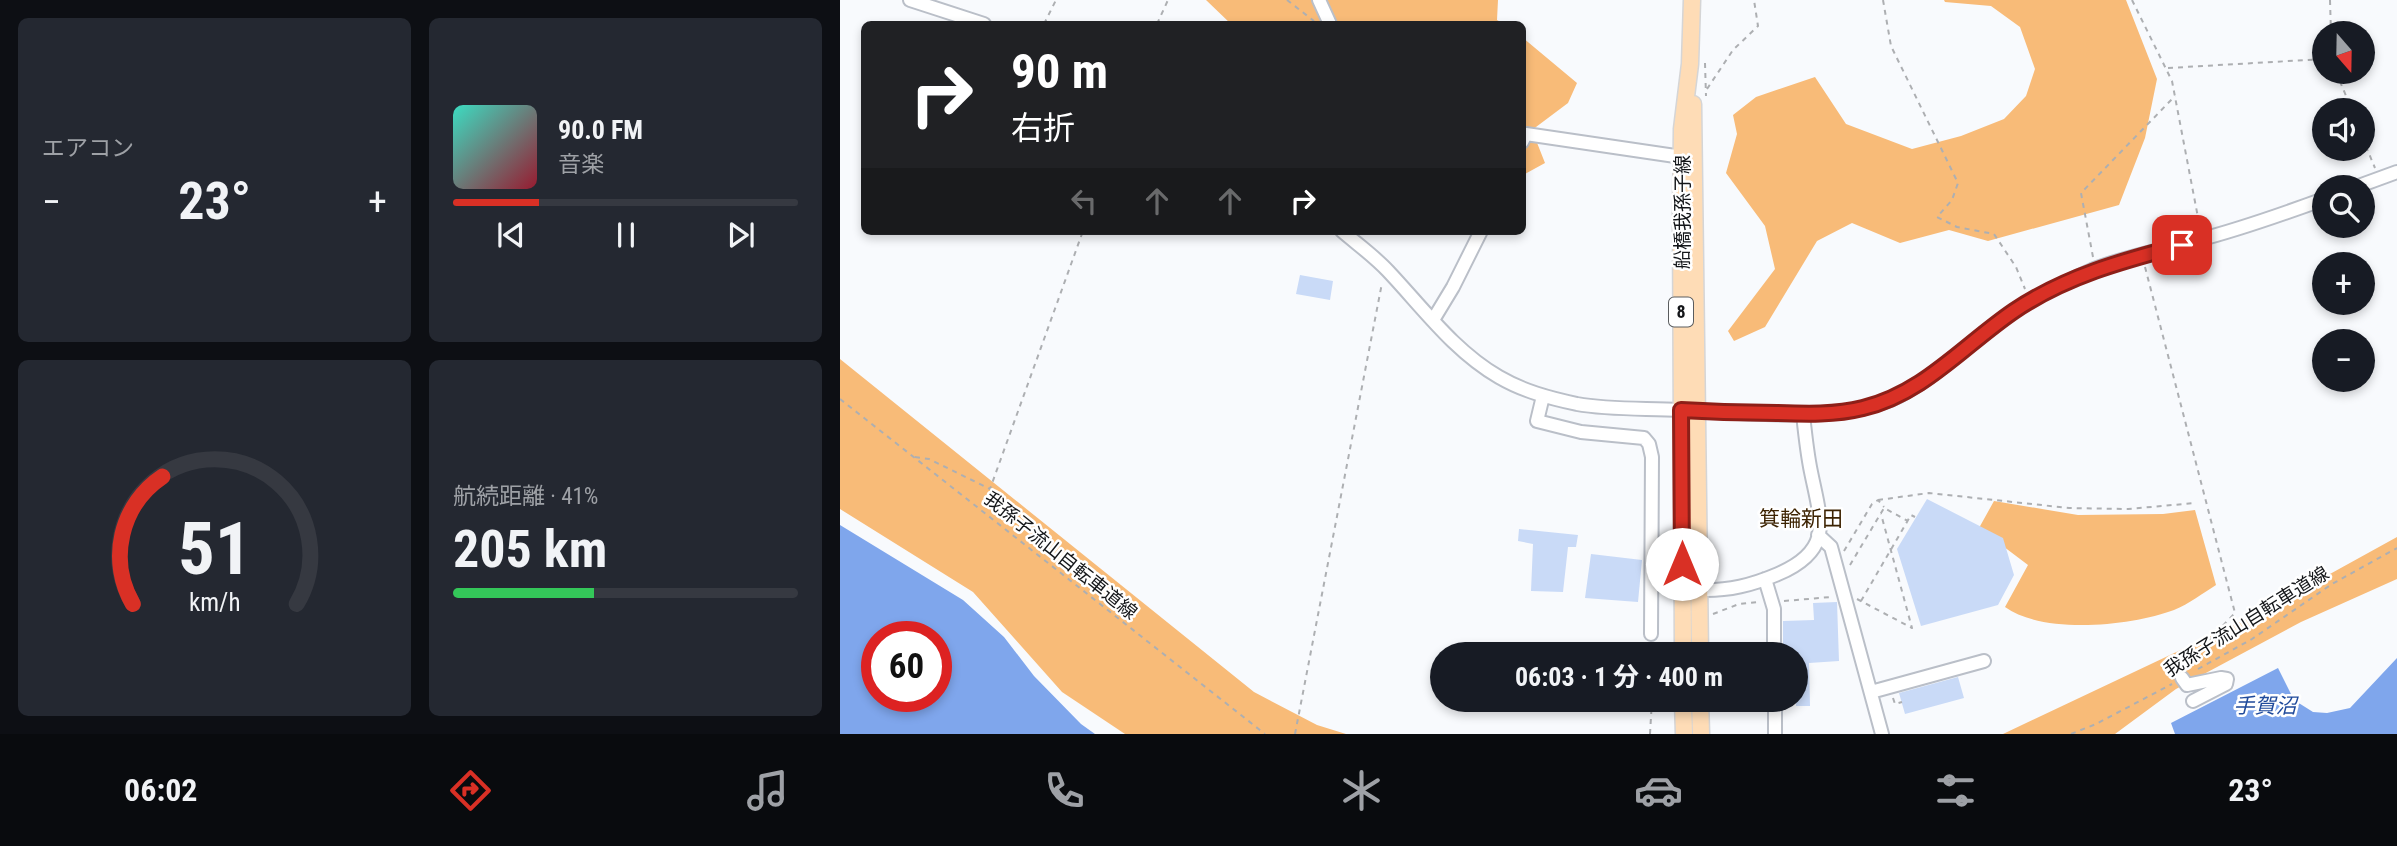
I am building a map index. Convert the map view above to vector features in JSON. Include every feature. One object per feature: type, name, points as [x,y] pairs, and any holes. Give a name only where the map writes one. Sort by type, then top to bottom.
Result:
[{"type":"main road","name":"船橋我孫子線","points":[[1692,0],[1682,157],[1700,642]]},
{"type":"main road","name":"船橋我孫子線","points":[[1683,642],[1694,127],[1690,64]]},
{"type":"main road","points":[[1683,712],[1684,734]]},
{"type":"main road","points":[[1700,712],[1701,734]]},
{"type":"street","points":[[910,0],[975,21]]},
{"type":"street","points":[[1319,0],[1329,21]]},
{"type":"street","points":[[1526,134],[1682,157]]},
{"type":"street","points":[[2375,180],[2397,172]]},
{"type":"street","points":[[1347,235],[1385,268],[1473,359],[1498,377],[1543,396],[1580,404],[1803,414],[1863,408],[1898,396],[1933,375],[2014,311],[2051,289],[2095,269],[2202,240],[2312,203]]},
{"type":"street","points":[[1433,320],[1453,287],[1478,235]]},
{"type":"street","points":[[1543,396],[1537,421],[1581,432],[1644,438],[1650,444],[1651,634]]},
{"type":"street","points":[[1700,590],[1733,589],[1765,579],[1791,568],[1808,556],[1815,547],[1821,525],[1803,414]]},
{"type":"street","points":[[1818,535],[1831,547],[1851,602],[1882,734]]},
{"type":"street","points":[[1765,579],[1774,609],[1774,642]]},
{"type":"street","points":[[1871,692],[1984,661]]},
{"type":"street","points":[[2182,678],[2187,685],[2227,679],[2226,684],[2193,701]]},
{"type":"street","points":[[1775,712],[1775,734]]},
{"type":"path","points":[[1046,21],[1056,0]]},
{"type":"path","points":[[1158,21],[1168,0]]},
{"type":"path","points":[[1287,0],[1315,21]]},
{"type":"path","points":[[1706,91],[1733,50],[1758,26],[1754,0]]},
{"type":"path","points":[[1883,0],[1891,46],[1958,183],[1952,200],[1937,217],[1957,227],[1994,234],[2016,267],[2030,302]]},
{"type":"path","points":[[2132,0],[2172,80],[2202,240]]},
{"type":"path","points":[[2330,0],[2331,21]]},
{"type":"path","points":[[2165,68],[2312,60]]},
{"type":"path","points":[[2095,269],[2081,193],[2175,96]]},
{"type":"path","points":[[2372,161],[2379,179]]},
{"type":"path","points":[[914,457],[929,459],[990,489],[1082,235]]},
{"type":"path","points":[[2142,256],[2235,614],[2180,670],[2182,678]]},
{"type":"path","points":[[1295,734],[1385,268]]},
{"type":"path","name":"我孫子流山自転車道線","points":[[840,400],[1265,734]]},
{"type":"path","points":[[1843,553],[1872,503],[1878,500],[1928,493],[2068,508],[2128,509],[2196,503]]},
{"type":"path","points":[[1878,500],[1884,508],[1908,521]]},
{"type":"path","points":[[1845,561],[1847,569],[1884,508]]},
{"type":"path","points":[[1851,602],[1860,601],[1912,628],[1881,514]]},
{"type":"path","points":[[1860,601],[1911,515],[1915,517]]},
{"type":"path","name":"我孫子流山自転車道線","points":[[2071,734],[2096,724],[2252,639],[2332,584],[2397,548]]},
{"type":"path","points":[[1851,602],[1860,601]]},
{"type":"path","points":[[1888,696],[1892,694],[1895,704],[1902,702]]},
{"type":"path","points":[[1650,734],[1651,712]]},
{"type":"shaded area","points":[[1206,0],[1498,0],[1499,21],[1228,21]]},
{"type":"shaded area","points":[[1944,0],[2126,0],[2157,79],[2145,138],[2119,205],[1988,241],[1949,230],[1900,243],[1852,223],[1817,241],[1765,327],[1734,341],[1728,331],[1775,269],[1765,226],[1726,173],[1737,134],[1733,115],[1756,97],[1815,77],[1846,124],[1912,149],[1961,136],[2004,119],[2026,96],[2035,69],[2020,27],[1991,6]]},
{"type":"shaded area","points":[[1526,40],[1577,83],[1568,103],[1532,130],[1545,163],[1526,173]]},
{"type":"shaded area","points":[[840,359],[1254,692],[1317,725],[1346,734],[1125,734],[1062,692],[973,592],[840,509]]},
{"type":"shaded area","points":[[1994,501],[2078,515],[2163,514],[2195,510],[2216,585],[2174,610],[2135,620],[2088,625],[2042,622],[2022,616],[2005,607],[2028,565],[1979,528]]},
{"type":"shaded area","points":[[2397,537],[2397,579],[2301,622],[2176,689],[2115,734],[2003,734],[2261,612]]},
{"type":"water","points":[[840,525],[963,600],[1004,637],[1034,676],[1081,724],[1095,734],[840,734]]},
{"type":"water","name":"手賀沼","points":[[2397,658],[2397,734],[2175,734],[2171,723],[2278,668],[2294,700],[2313,712],[2327,713],[2350,708]]},
{"type":"building","points":[[1300,275],[1333,281],[1330,300],[1296,294]]},
{"type":"building","points":[[1927,499],[2003,538],[2014,575],[1998,605],[1921,626],[1897,549]]},
{"type":"building","points":[[1519,529],[1578,535],[1576,547],[1568,547],[1563,592],[1531,591],[1533,544],[1518,541]]},
{"type":"building","points":[[1591,554],[1642,560],[1638,602],[1585,598]]},
{"type":"building","points":[[1837,602],[1839,661],[1809,663],[1808,706],[1808,642],[1783,642],[1783,621],[1814,620],[1813,603]]},
{"type":"building","points":[[1958,677],[1964,698],[1905,714],[1899,693]]},
{"type":"district","name":"箕輪新田","points":[[1801,519]]},
{"type":"route","points":[[1682,564],[1681,410],[1803,414],[1863,408],[1898,396],[1933,375],[2014,311],[2051,289],[2095,269],[2182,245]]}]
